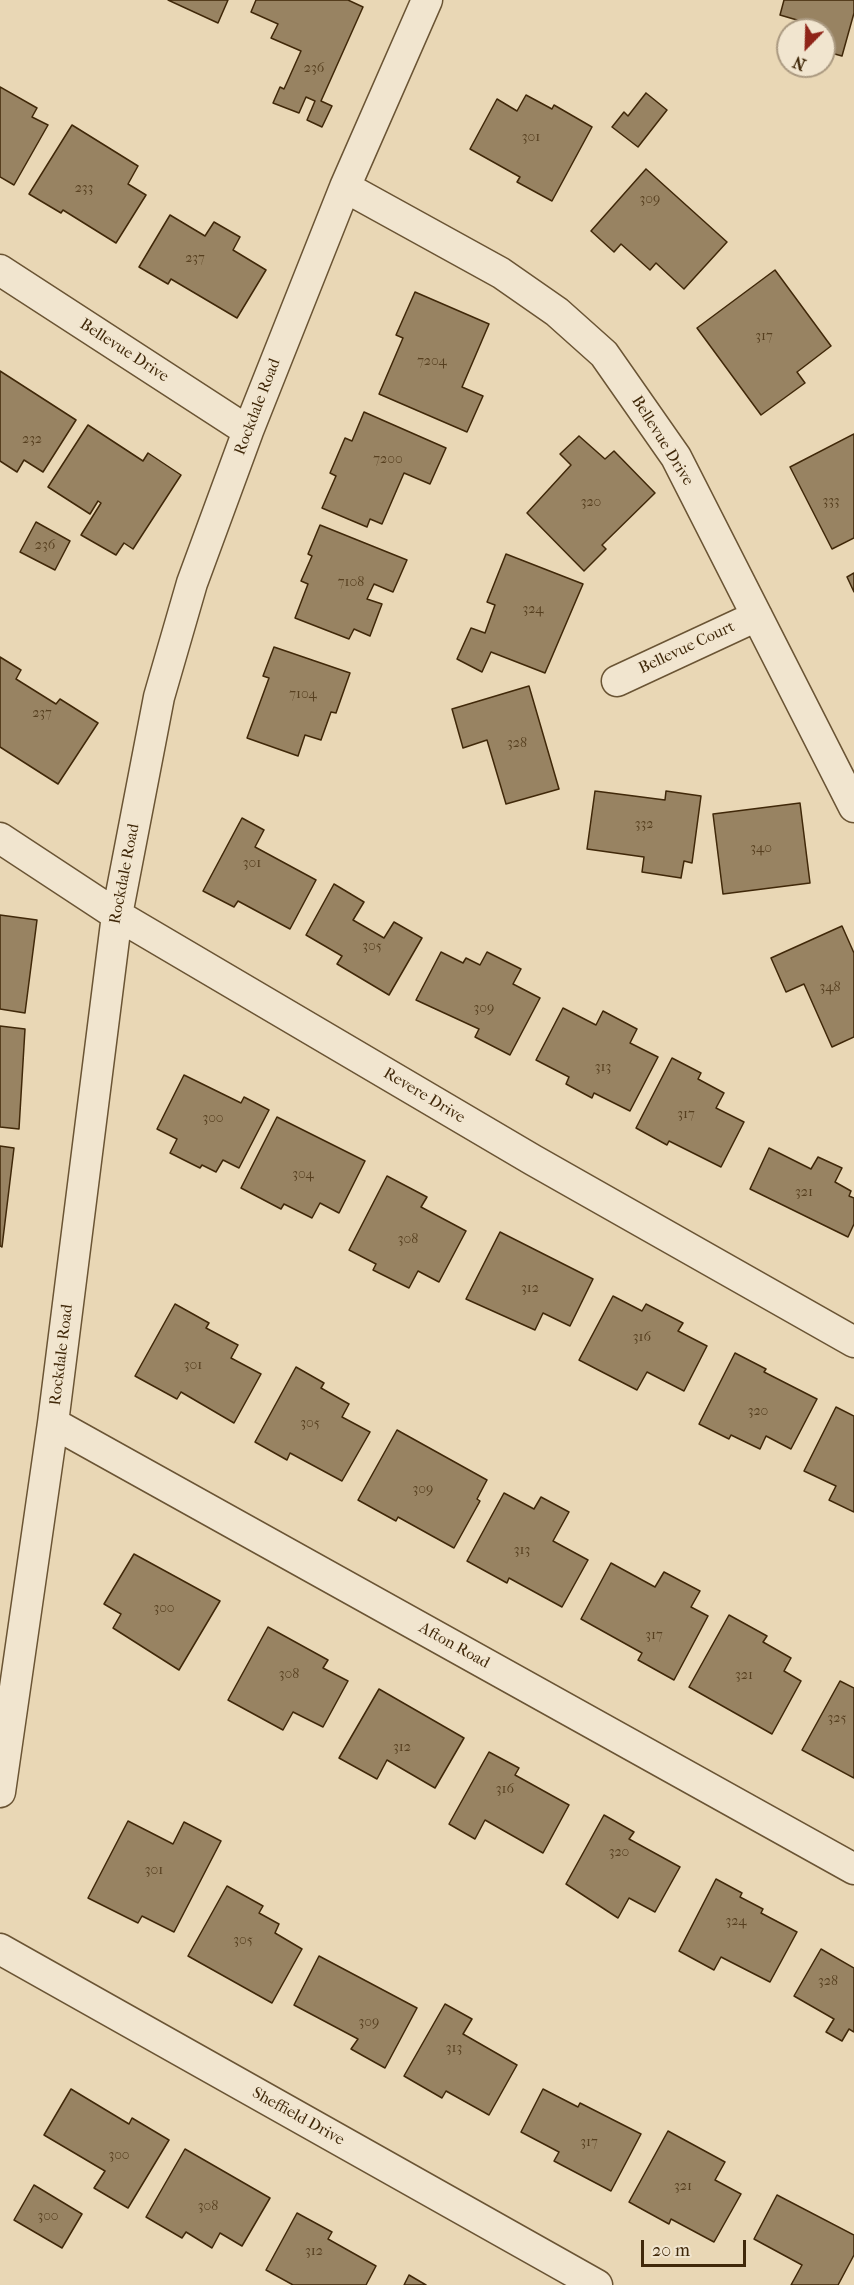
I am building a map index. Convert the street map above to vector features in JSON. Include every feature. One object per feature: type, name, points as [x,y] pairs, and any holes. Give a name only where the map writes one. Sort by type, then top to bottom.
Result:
[{"type":"street","name":"Rockdale Road","points":[[0,1792],[53,1423],[117,915],[159,698],[192,583],[248,431],[345,187],[428,0]]},
{"type":"street","name":"Bellevue Drive","points":[[345,187],[501,273],[557,312],[604,354],[676,457],[854,807]]},
{"type":"street","name":"Bellevue Drive","points":[[0,270],[248,431]]},
{"type":"street","name":"Bellevue Court","points":[[617,681],[758,616]]},
{"type":"street","name":"Revere Drive","points":[[0,838],[117,915],[523,1154],[854,1342]]},
{"type":"street","name":"Afton Road","points":[[53,1423],[854,1869]]},
{"type":"street","name":"Sheffield Drive","points":[[0,1949],[597,2285]]},
{"type":"building","points":[[168,0],[228,0],[218,23]]},
{"type":"building","points":[[256,0],[348,0],[363,7],[321,101],[332,106],[322,127],[307,120],[315,101],[306,97],[299,113],[273,103],[280,87],[284,89],[301,51],[271,38],[278,24],[251,12]]},
{"type":"building","points":[[784,0],[854,0],[854,13],[842,56],[836,54],[836,18],[790,18],[780,15]]},
{"type":"building","points":[[0,87],[37,108],[32,117],[48,125],[14,185],[0,177]]},
{"type":"building","points":[[646,93],[667,110],[638,147],[612,127],[624,112],[628,116]]},
{"type":"building","points":[[526,95],[552,109],[554,105],[592,127],[552,201],[517,182],[520,177],[470,149],[497,99],[517,111]]},
{"type":"building","points":[[72,125],[138,166],[128,184],[146,195],[116,243],[63,210],[61,213],[29,194]]},
{"type":"building","points":[[646,169],[727,242],[684,289],[656,263],[650,270],[621,244],[614,252],[591,231]]},
{"type":"building","points":[[170,215],[205,236],[214,222],[240,237],[233,250],[266,270],[237,318],[171,279],[168,284],[139,267]]},
{"type":"building","points":[[775,270],[831,346],[797,372],[805,383],[761,415],[697,328]]},
{"type":"building","points":[[415,292],[489,324],[462,387],[483,396],[467,432],[379,394],[403,338],[396,335]]},
{"type":"building","points":[[0,371],[76,420],[43,472],[24,460],[17,472],[0,461]]},
{"type":"building","points":[[364,412],[446,448],[430,484],[404,473],[382,524],[370,519],[367,527],[322,508],[336,476],[330,473],[345,438],[352,441]]},
{"type":"building","points":[[88,425],[143,461],[148,453],[181,475],[133,549],[124,543],[116,555],[81,535],[101,503],[98,501],[90,514],[48,487]]},
{"type":"building","points":[[854,434],[854,538],[832,549],[790,467]]},
{"type":"building","points":[[579,436],[605,459],[614,451],[655,493],[602,545],[606,549],[584,571],[527,513],[571,465],[560,454]]},
{"type":"building","points":[[36,522],[70,541],[55,570],[20,552]]},
{"type":"building","points":[[320,525],[407,560],[393,592],[374,584],[367,599],[382,604],[370,636],[354,629],[349,639],[295,618],[308,584],[301,581],[312,556],[308,554]]},
{"type":"building","points":[[506,554],[583,584],[545,673],[491,652],[482,672],[457,659],[471,628],[485,633],[495,605],[487,602]]},
{"type":"building","points":[[854,573],[854,592],[847,577]]},
{"type":"building","points":[[274,647],[350,673],[336,713],[331,712],[321,740],[305,735],[298,756],[247,738],[269,678],[263,676]]},
{"type":"building","points":[[0,657],[21,670],[16,679],[56,704],[60,699],[98,723],[58,784],[0,747]]},
{"type":"building","points":[[529,686],[559,789],[506,804],[487,740],[463,748],[452,709]]},
{"type":"building","points":[[595,791],[665,800],[666,791],[701,796],[692,863],[684,861],[681,878],[642,872],[644,857],[587,849]]},
{"type":"building","points":[[800,803],[810,883],[723,894],[713,814]]},
{"type":"building","points":[[242,818],[264,830],[255,847],[316,880],[290,929],[238,901],[234,907],[203,891]]},
{"type":"building","points":[[334,884],[364,902],[353,920],[384,938],[394,922],[422,938],[389,995],[337,964],[342,956],[306,935]]},
{"type":"building","points":[[0,915],[37,920],[25,1013],[0,1009]]},
{"type":"building","points":[[842,926],[854,953],[854,1037],[832,1047],[804,984],[786,992],[771,958]]},
{"type":"building","points":[[441,952],[463,963],[466,958],[480,965],[487,952],[521,969],[513,984],[540,998],[510,1055],[475,1037],[479,1029],[416,1000]]},
{"type":"building","points":[[563,1008],[596,1025],[603,1011],[637,1029],[630,1043],[658,1057],[630,1111],[594,1093],[592,1098],[566,1084],[569,1077],[536,1060]]},
{"type":"building","points":[[0,1026],[25,1029],[19,1129],[0,1127]]},
{"type":"building","points":[[672,1058],[701,1073],[698,1079],[724,1093],[716,1108],[744,1122],[721,1167],[669,1141],[667,1145],[636,1128]]},
{"type":"building","points":[[184,1075],[241,1103],[244,1097],[269,1110],[239,1168],[223,1160],[216,1172],[202,1165],[200,1168],[170,1153],[177,1139],[157,1129]]},
{"type":"building","points":[[277,1117],[365,1161],[339,1213],[320,1203],[312,1218],[284,1204],[281,1209],[241,1188]]},
{"type":"building","points":[[0,1146],[14,1148],[2,1247],[0,1246]]},
{"type":"building","points":[[769,1148],[811,1169],[818,1157],[842,1168],[835,1182],[851,1191],[849,1196],[854,1198],[854,1224],[848,1237],[750,1189]]},
{"type":"building","points":[[387,1176],[427,1197],[421,1207],[466,1231],[439,1282],[418,1271],[409,1288],[373,1270],[376,1264],[349,1250]]},
{"type":"building","points":[[500,1232],[593,1279],[570,1326],[543,1313],[535,1330],[466,1299]]},
{"type":"building","points":[[613,1296],[642,1311],[646,1304],[683,1323],[678,1331],[707,1346],[684,1391],[647,1372],[637,1390],[579,1360]]},
{"type":"building","points":[[175,1304],[209,1323],[206,1328],[238,1345],[231,1358],[261,1374],[234,1423],[181,1392],[177,1399],[135,1376]]},
{"type":"building","points":[[735,1353],[766,1369],[764,1372],[817,1399],[791,1449],[766,1436],[760,1449],[731,1435],[729,1439],[699,1424]]},
{"type":"building","points":[[296,1367],[324,1383],[321,1388],[349,1404],[342,1417],[370,1432],[342,1481],[290,1453],[287,1460],[255,1442]]},
{"type":"building","points":[[836,1407],[854,1416],[854,1512],[829,1500],[836,1486],[804,1471]]},
{"type":"building","points":[[397,1430],[487,1480],[477,1499],[480,1501],[454,1548],[398,1517],[396,1521],[358,1500]]},
{"type":"building","points":[[504,1493],[534,1509],[541,1497],[569,1512],[553,1541],[588,1560],[562,1607],[509,1578],[507,1583],[467,1561]]},
{"type":"building","points":[[134,1554],[220,1601],[179,1670],[113,1628],[121,1614],[104,1604]]},
{"type":"building","points":[[611,1563],[655,1587],[664,1572],[700,1591],[691,1607],[708,1616],[674,1680],[638,1660],[642,1653],[581,1619]]},
{"type":"building","points":[[729,1615],[767,1636],[763,1642],[791,1658],[784,1671],[801,1681],[772,1734],[689,1687]]},
{"type":"building","points":[[268,1627],[328,1660],[323,1668],[348,1681],[323,1727],[293,1712],[283,1730],[228,1700]]},
{"type":"building","points":[[840,1681],[854,1688],[854,1778],[802,1750]]},
{"type":"building","points":[[379,1689],[464,1738],[435,1788],[387,1760],[377,1779],[339,1758]]},
{"type":"building","points":[[489,1752],[519,1768],[515,1775],[569,1805],[543,1853],[485,1820],[475,1839],[449,1824]]},
{"type":"building","points":[[604,1815],[634,1832],[629,1839],[680,1867],[655,1912],[629,1898],[618,1918],[566,1884]]},
{"type":"building","points":[[128,1821],[173,1844],[184,1822],[221,1841],[174,1932],[142,1916],[138,1923],[88,1898]]},
{"type":"building","points":[[716,1879],[742,1893],[740,1897],[763,1909],[761,1913],[797,1932],[770,1982],[721,1957],[714,1970],[679,1951]]},
{"type":"building","points":[[227,1886],[263,1906],[259,1913],[279,1924],[275,1933],[302,1949],[272,2003],[188,1956]]},
{"type":"building","points":[[821,1949],[854,1968],[854,2032],[849,2029],[842,2041],[826,2032],[834,2019],[794,1996]]},
{"type":"building","points":[[319,1956],[417,2008],[385,2068],[351,2049],[358,2039],[294,2005]]},
{"type":"building","points":[[445,2004],[472,2019],[463,2034],[517,2065],[489,2115],[446,2091],[442,2098],[404,2076]]},
{"type":"building","points":[[71,2089],[129,2124],[132,2118],[169,2140],[128,2208],[94,2188],[105,2171],[44,2135]]},
{"type":"building","points":[[543,2089],[578,2107],[580,2103],[641,2134],[611,2191],[554,2161],[559,2152],[521,2132]]},
{"type":"building","points":[[668,2131],[725,2162],[715,2180],[741,2194],[714,2242],[671,2219],[669,2224],[629,2202]]},
{"type":"building","points":[[185,2149],[270,2198],[242,2246],[220,2233],[212,2248],[186,2232],[182,2238],[146,2217]]},
{"type":"building","points":[[34,2185],[82,2214],[62,2248],[14,2220]]},
{"type":"building","points":[[777,2195],[854,2235],[854,2255],[838,2285],[791,2285],[802,2265],[754,2239]]},
{"type":"building","points":[[297,2213],[332,2232],[328,2239],[376,2266],[366,2285],[293,2285],[266,2270]]},
{"type":"building","points":[[409,2275],[426,2285],[404,2285]]}]
